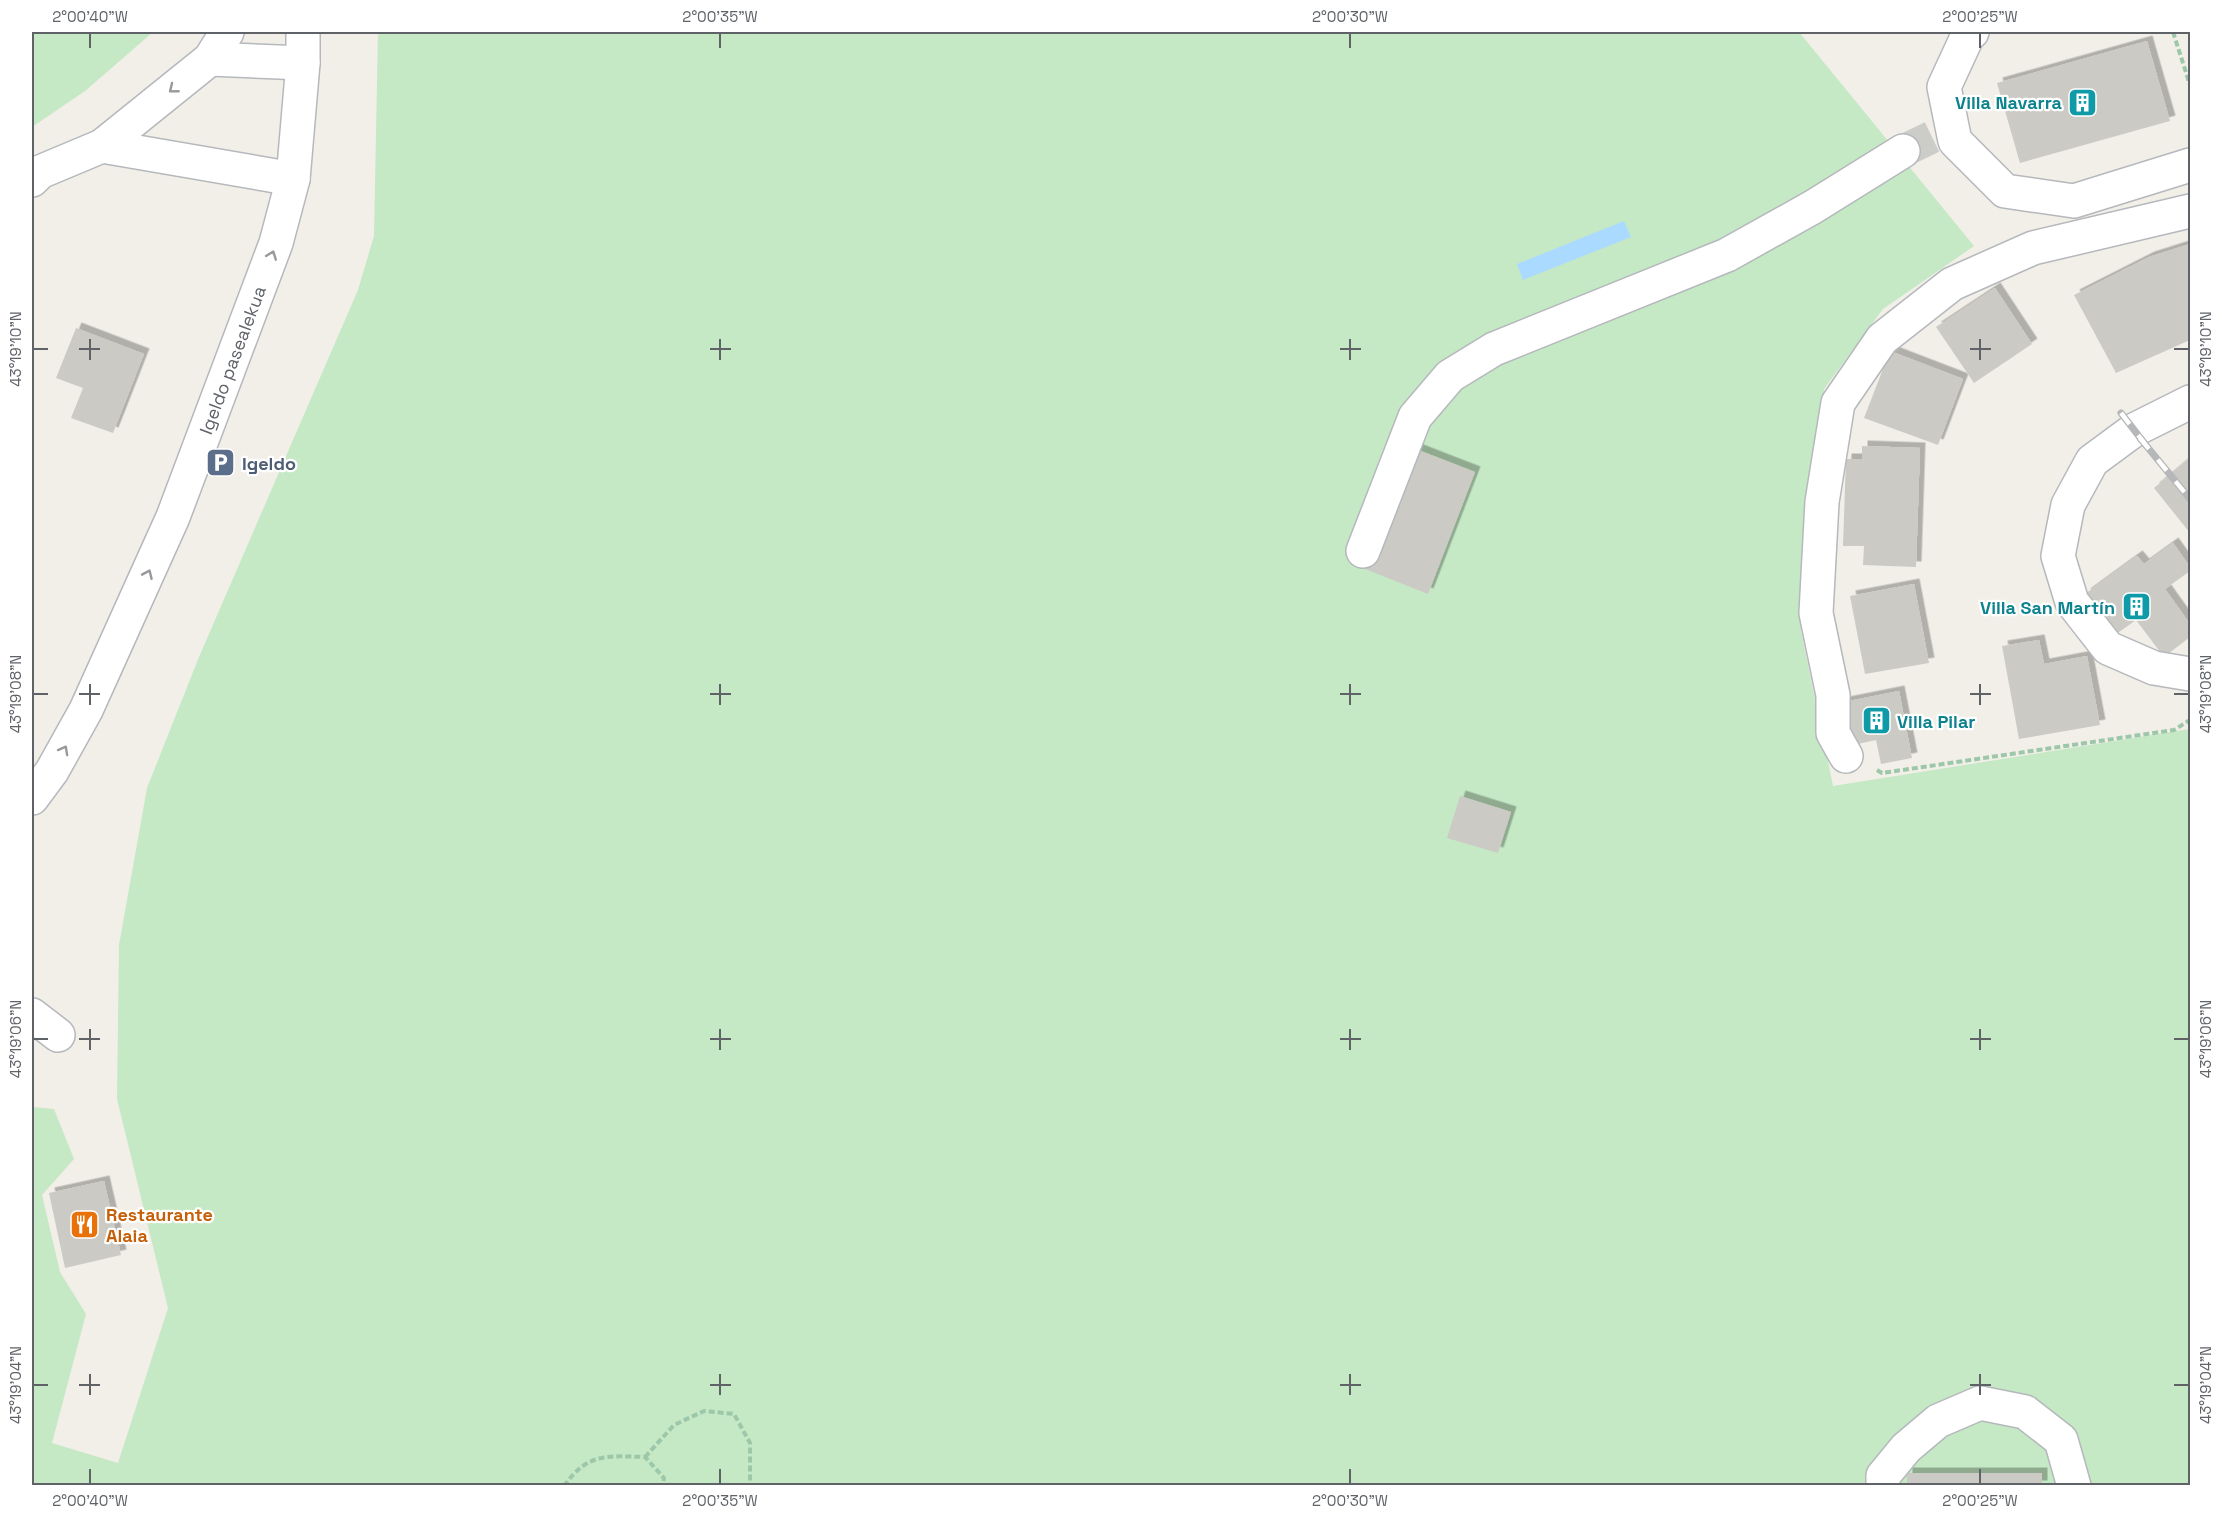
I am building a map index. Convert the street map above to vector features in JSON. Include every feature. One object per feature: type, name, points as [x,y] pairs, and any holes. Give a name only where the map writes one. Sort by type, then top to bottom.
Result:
[{"type":"street","points":[[32,180],[40,172],[102,146],[210,59],[227,32]]},
{"type":"street","points":[[1972,32],[1968,35],[1944,87],[1941,129],[2005,191],[2074,201],[2190,165]]},
{"type":"street","points":[[210,59],[303,47]]},
{"type":"street","name":"Igeldo pasealekua","points":[[32,798],[52,771],[86,710],[173,517],[276,243],[293,178],[303,47]]},
{"type":"street","points":[[102,146],[293,178]]},
{"type":"street","points":[[1363,551],[1415,417],[1450,375],[1494,349],[1727,255],[1813,207],[1903,151]]},
{"type":"street","points":[[1846,756],[1833,733],[1833,695],[1816,613],[1822,502],[1838,403],[1882,339],[1952,284],[2033,248],[2190,211]]},
{"type":"street","points":[[2190,402],[2134,430],[2092,461],[2068,505],[2058,556],[2072,602],[2108,648],[2154,668],[2190,674]]},
{"type":"street","points":[[32,1015],[58,1035]]},
{"type":"street","points":[[1883,1485],[1883,1476],[1906,1448],[1938,1421],[1980,1403],[2025,1412],[2061,1440],[2074,1485]]},
{"type":"path","points":[[2173,32],[2190,85]]},
{"type":"path","points":[[1846,756],[1882,773],[2174,730],[2190,720]]},
{"type":"path","points":[[564,1485],[571,1476],[600,1456],[645,1456],[674,1425],[704,1411],[734,1414],[750,1443],[750,1485]]},
{"type":"path","points":[[645,1456],[664,1478],[663,1485]]},
{"type":"green space","points":[[32,32],[153,32],[85,91],[32,127]]},
{"type":"green space","points":[[378,32],[1799,32],[1974,246],[1883,309],[1824,389],[1801,631],[1833,786],[2190,729],[2190,1485],[32,1485],[32,1107],[54,1109],[74,1159],[42,1195],[60,1272],[86,1314],[52,1443],[118,1463],[168,1308],[117,1099],[119,945],[147,788],[199,657],[358,290],[374,236]]},
{"type":"water","points":[[1624,221],[1631,237],[1523,280],[1517,264]]},
{"type":"building","name":"Villa Navarra","points":[[2147,41],[2170,121],[2020,163],[1997,83]]},
{"type":"building","points":[[2190,244],[2190,340],[2116,373],[2074,295],[2149,257]]},
{"type":"building","points":[[1995,288],[2032,344],[1974,383],[1936,327]]},
{"type":"building","points":[[76,328],[144,354],[113,433],[71,418],[83,388],[56,378]]},
{"type":"building","points":[[1890,351],[1963,379],[1938,445],[1864,418]]},
{"type":"building","points":[[1862,446],[1920,448],[1916,567],[1863,565],[1864,546],[1843,546],[1846,459],[1862,459]]},
{"type":"building","points":[[1413,448],[1475,472],[1428,594],[1365,569]]},
{"type":"building","points":[[2190,458],[2190,533],[2154,488]]},
{"type":"building","name":"Villa San Martín","points":[[2173,543],[2190,567],[2190,571],[2165,589],[2190,624],[2190,637],[2164,657],[2136,620],[2115,635],[2085,594],[2137,556],[2144,564]]},
{"type":"building","points":[[1914,584],[1929,663],[1865,674],[1850,596]]},
{"type":"building","points":[[2039,640],[2044,664],[2087,656],[2100,725],[2019,739],[2002,646]]},
{"type":"building","name":"Villa Pilar","points":[[1899,691],[1912,758],[1881,764],[1876,740],[1853,745],[1844,702]]},
{"type":"building","points":[[1460,796],[1511,812],[1498,853],[1447,838]]},
{"type":"building","name":"Restaurante Alaia","points":[[104,1181],[121,1255],[65,1268],[49,1193]]},
{"type":"building","points":[[1907,1473],[2042,1473],[2042,1486],[1907,1486]]},
{"type":"tunnel","points":[[1903,151],[1932,137]]},
{"type":"railway","points":[[2121,413],[2145,444]]},
{"type":"railway","points":[[2140,438],[2190,499]]},
{"type":"place","name":"Villa Navarra","points":[[2083,102]]},
{"type":"place","name":"Igeldo","points":[[221,463]]},
{"type":"place","name":"Villa San Martín","points":[[2136,607]]},
{"type":"place","name":"Villa Pilar","points":[[1876,721]]},
{"type":"place","name":"Restaurante Alaia","points":[[85,1224]]}]
